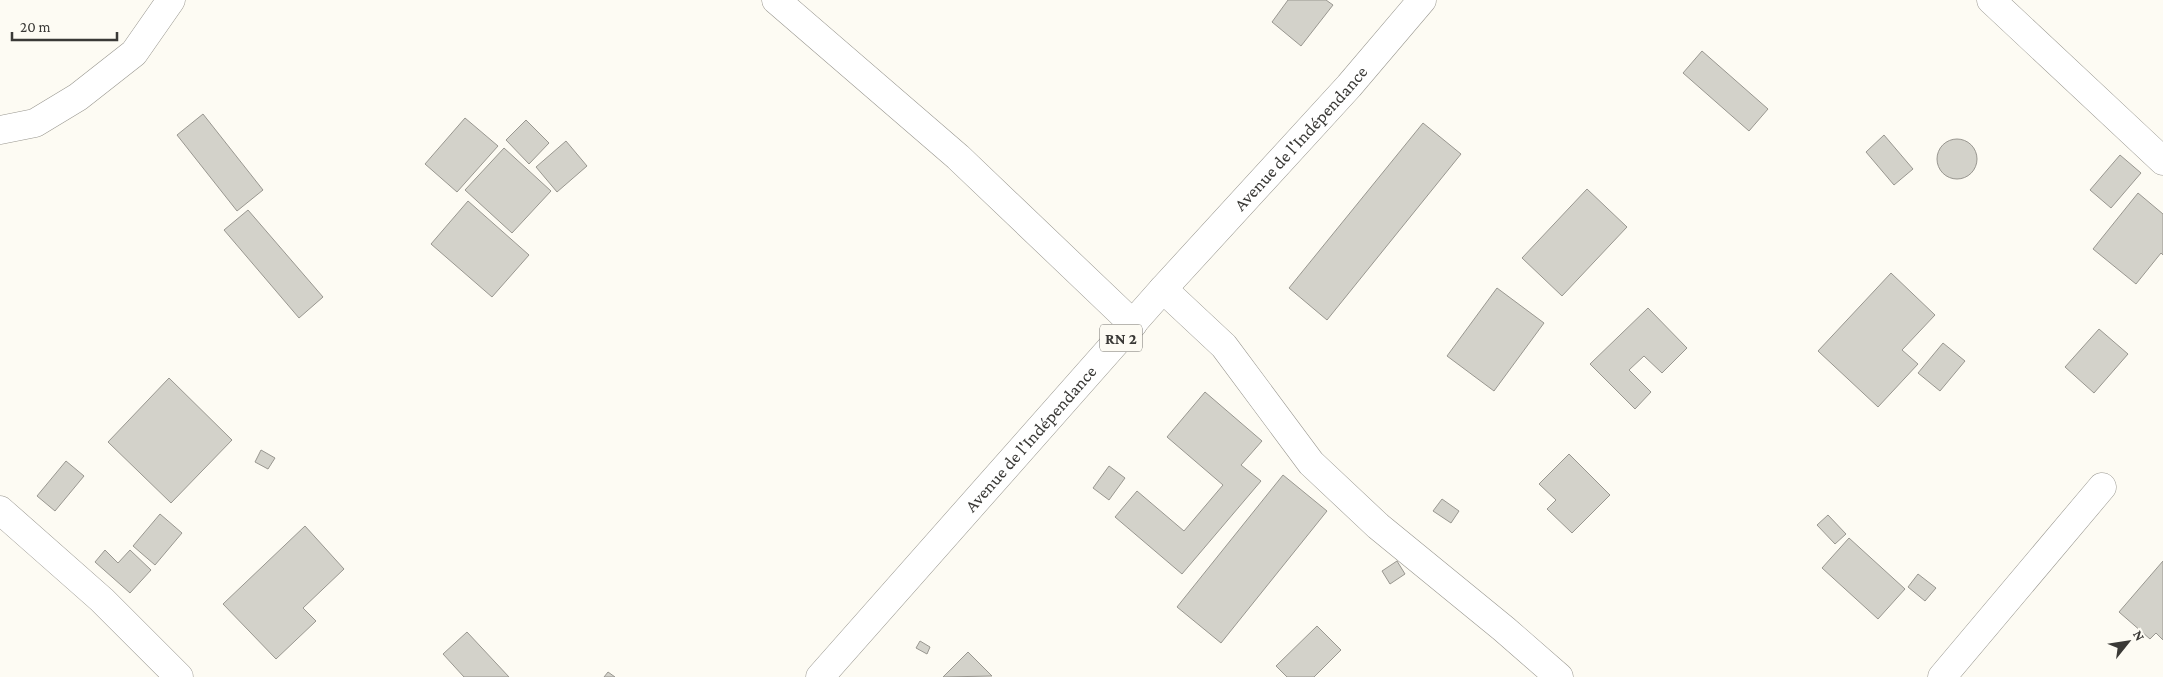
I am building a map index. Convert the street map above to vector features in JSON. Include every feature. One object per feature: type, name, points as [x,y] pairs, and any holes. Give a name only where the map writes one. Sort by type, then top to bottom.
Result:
[{"type":"street","points":[[0,130],[35,123],[78,97],[134,53],[171,0]]},
{"type":"street","points":[[776,0],[958,157],[1133,324]]},
{"type":"street","name":"Avenue de l'Indépendance","points":[[820,677],[1164,289],[1349,86],[1422,0]]},
{"type":"street","points":[[1991,0],[2163,161]]},
{"type":"street","points":[[1164,289],[1224,346],[1311,463],[1378,526],[1504,629],[1559,677]]},
{"type":"street","points":[[1942,677],[2102,487]]},
{"type":"street","points":[[0,510],[102,600],[179,677]]},
{"type":"building","points":[[1288,0],[1326,0],[1333,5],[1301,46],[1272,22]]},
{"type":"building","points":[[1702,51],[1768,109],[1749,131],[1683,73]]},
{"type":"building","points":[[203,114],[263,190],[237,211],[177,135]]},
{"type":"building","points":[[465,118],[498,146],[457,192],[425,164]]},
{"type":"building","points":[[526,120],[549,143],[529,164],[506,140]]},
{"type":"building","points":[[1423,123],[1461,154],[1327,320],[1289,288]]},
{"type":"building","points":[[1884,135],[1913,169],[1894,185],[1866,152]]},
{"type":"building","points":[[1957,139],[1968,142],[1974,148],[1977,159],[1974,170],[1968,176],[1957,179],[1946,176],[1940,170],[1937,159],[1940,148],[1946,142]]},
{"type":"building","points":[[566,141],[587,166],[557,192],[536,167]]},
{"type":"building","points":[[504,148],[551,191],[512,233],[465,190]]},
{"type":"building","points":[[2120,155],[2141,173],[2111,208],[2090,190]]},
{"type":"building","points":[[1587,189],[1627,227],[1562,296],[1522,258]]},
{"type":"building","points":[[2138,193],[2163,214],[2163,255],[2161,253],[2136,284],[2093,249]]},
{"type":"building","points":[[468,201],[529,255],[492,297],[431,244]]},
{"type":"building","points":[[248,210],[323,297],[299,318],[224,230]]},
{"type":"building","points":[[1891,273],[1935,315],[1902,350],[1918,364],[1878,407],[1818,351]]},
{"type":"building","points":[[1497,288],[1544,323],[1494,391],[1447,356]]},
{"type":"building","points":[[1648,308],[1687,348],[1662,373],[1644,356],[1629,370],[1651,392],[1635,409],[1590,364]]},
{"type":"building","points":[[2099,329],[2128,354],[2094,393],[2065,367]]},
{"type":"building","points":[[1943,343],[1965,361],[1940,391],[1918,373]]},
{"type":"building","points":[[169,378],[232,440],[171,503],[108,442]]},
{"type":"building","points":[[1205,392],[1262,441],[1241,465],[1261,481],[1182,574],[1115,517],[1137,491],[1184,531],[1223,485],[1167,437]]},
{"type":"building","points":[[261,450],[275,458],[268,469],[255,462]]},
{"type":"building","points":[[1569,454],[1610,495],[1572,533],[1547,509],[1556,500],[1539,484]]},
{"type":"building","points":[[66,461],[84,476],[55,511],[37,496]]},
{"type":"building","points":[[1109,466],[1125,478],[1109,500],[1093,488]]},
{"type":"building","points":[[1283,475],[1327,511],[1221,643],[1177,607]]},
{"type":"building","points":[[1442,499],[1459,511],[1451,523],[1433,511]]},
{"type":"building","points":[[160,514],[182,533],[155,565],[133,546]]},
{"type":"building","points":[[1828,515],[1846,534],[1835,544],[1817,525]]},
{"type":"building","points":[[305,526],[344,569],[303,608],[316,621],[276,659],[223,604]]},
{"type":"building","points":[[1849,538],[1905,589],[1878,619],[1822,568]]},
{"type":"building","points":[[105,550],[118,563],[130,550],[151,570],[130,593],[95,562]]},
{"type":"building","points":[[1397,561],[1405,574],[1390,584],[1382,571]]},
{"type":"building","points":[[2163,561],[2163,640],[2156,633],[2150,639],[2119,612]]},
{"type":"building","points":[[1918,574],[1936,588],[1925,601],[1908,587]]},
{"type":"building","points":[[1317,626],[1341,650],[1314,677],[1287,677],[1276,666]]},
{"type":"building","points":[[467,632],[509,677],[464,677],[443,654]]},
{"type":"building","points":[[920,641],[930,647],[927,654],[916,648]]},
{"type":"building","points":[[968,652],[992,676],[943,677]]},
{"type":"building","points":[[608,672],[615,677],[604,677]]}]
